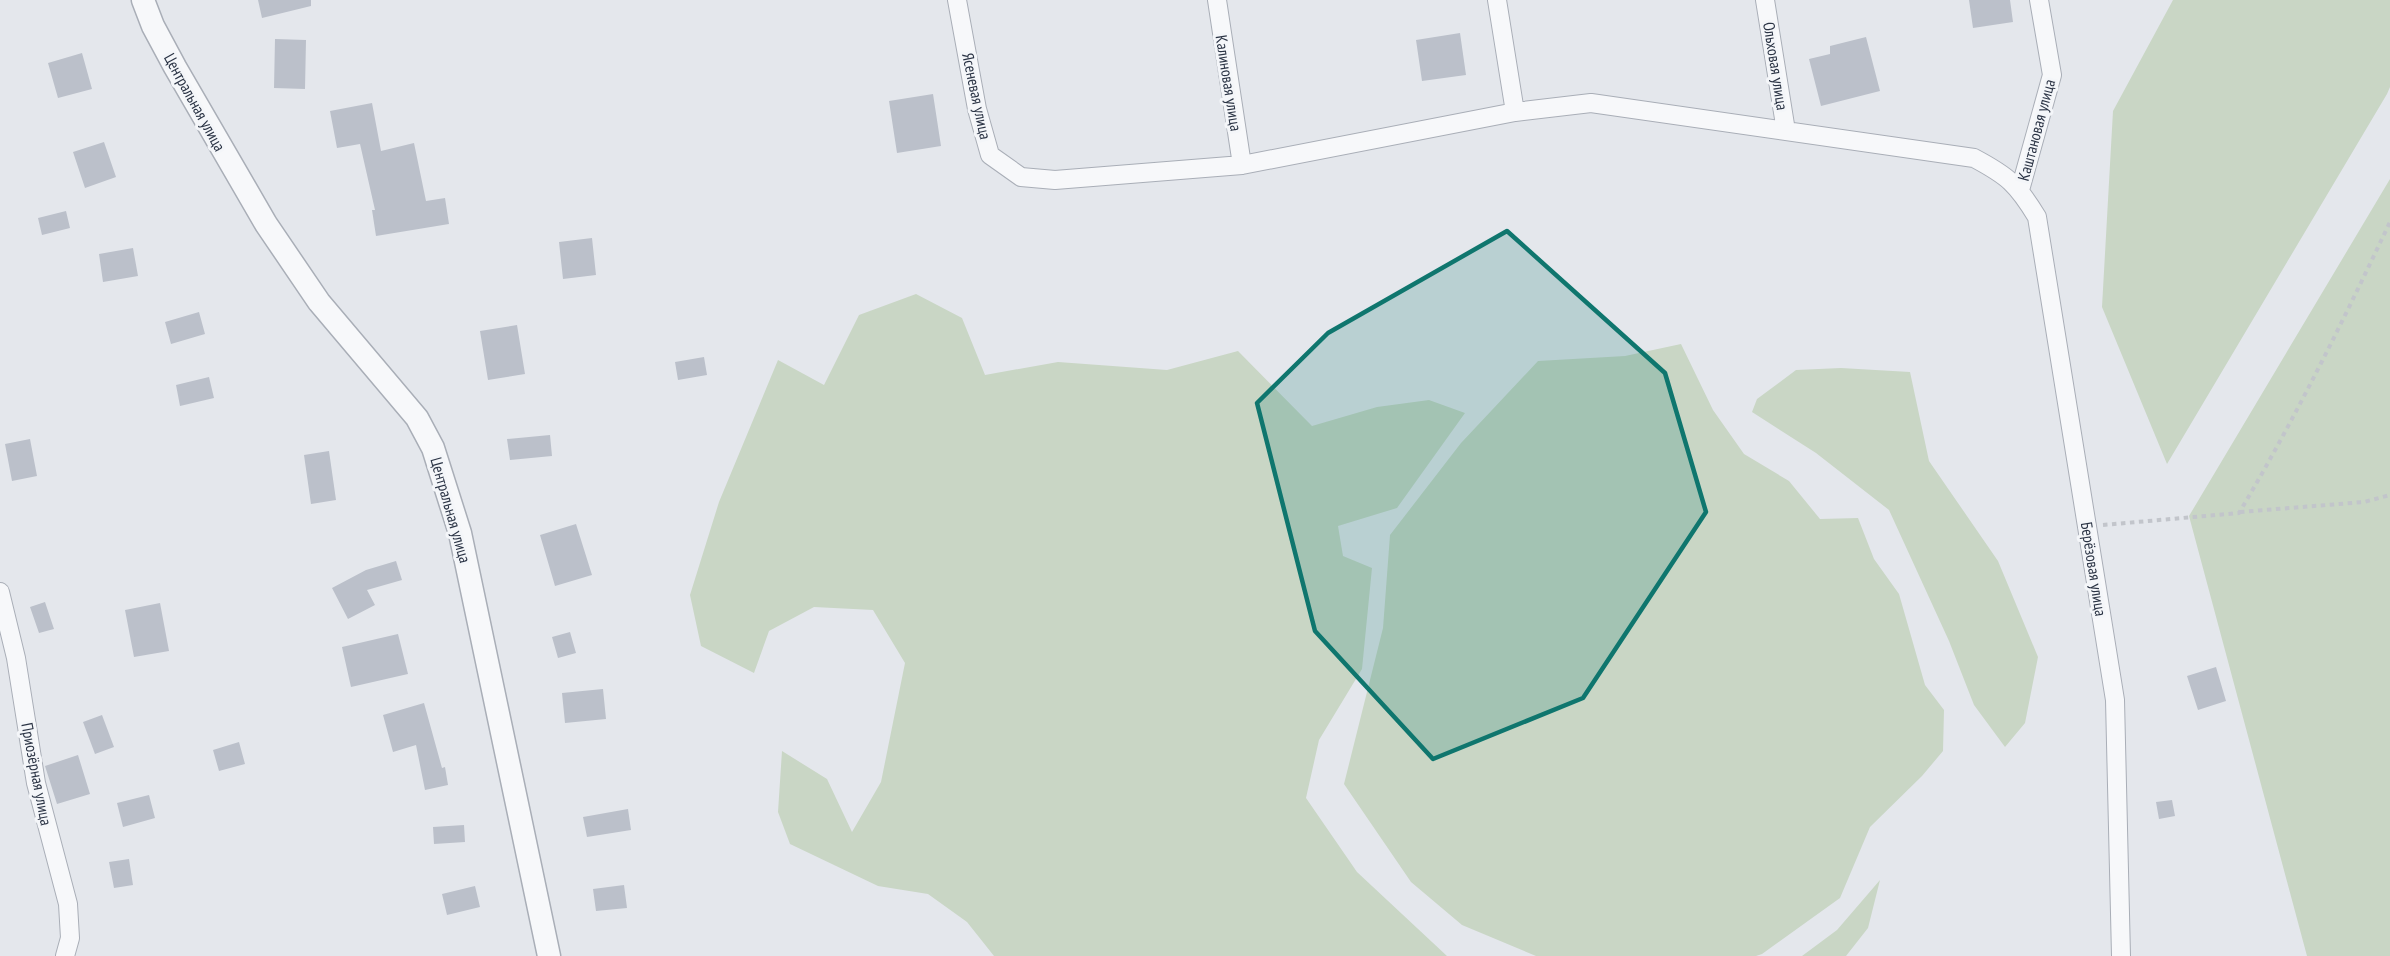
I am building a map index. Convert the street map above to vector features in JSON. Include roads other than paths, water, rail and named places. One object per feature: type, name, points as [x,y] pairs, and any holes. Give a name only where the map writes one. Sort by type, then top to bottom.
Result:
[{"type":"street","name":"Центральная улица","points":[[143,0],[153,26],[175,67],[266,224],[319,302],[417,418],[433,448],[460,533],[549,956]]},
{"type":"street","name":"Ясеневая улица","points":[[957,0],[977,109],[990,155],[1021,177]]},
{"type":"street","name":"Калиновая улица","points":[[1216,0],[1242,165]]},
{"type":"street","points":[[1497,0],[1515,112]]},
{"type":"street","name":"Ольховая улица","points":[[1765,0],[1786,131]]},
{"type":"street","name":"Каштановая улица","points":[[2020,190],[2052,75],[2039,0]]},
{"type":"street","name":"Берёзовая улица","points":[[1021,177],[1055,180],[1242,165],[1515,112],[1591,103],[1974,159],[2001,172],[2020,190],[2037,217],[2115,700],[2121,956]]},
{"type":"street","name":"Приозёрная улица","points":[[0,592],[16,658],[36,783],[68,904],[70,938],[65,956]]}]
